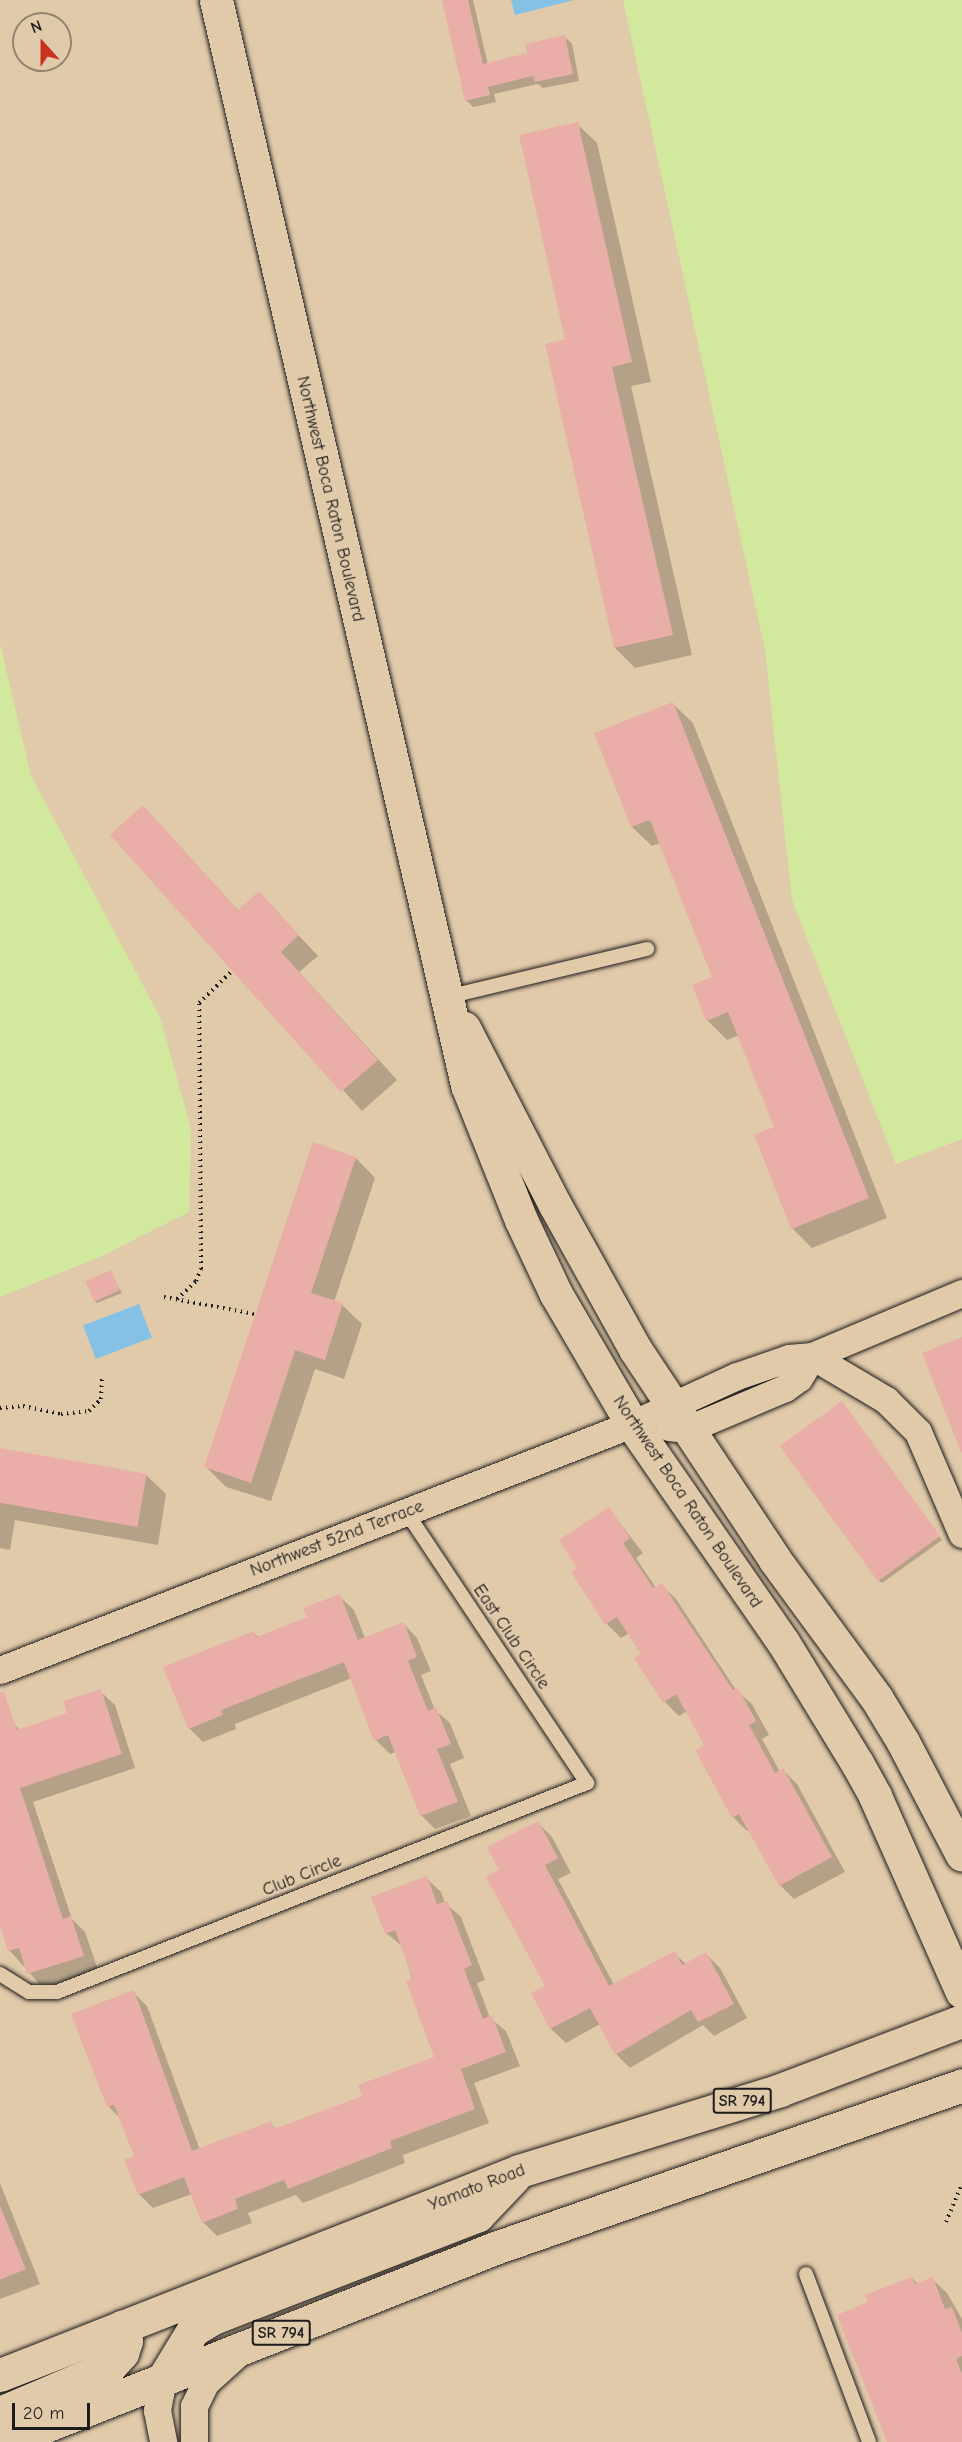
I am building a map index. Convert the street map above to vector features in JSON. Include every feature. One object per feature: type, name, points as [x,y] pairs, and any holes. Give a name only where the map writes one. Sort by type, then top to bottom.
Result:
[{"type":"street","name":"Northwest Boca Raton Boulevard","points":[[216,0],[427,925],[447,997],[467,1085],[520,1220],[573,1324],[632,1424],[783,1642],[857,1763],[875,1796],[962,1992]]},
{"type":"street","name":"Northwest Boca Raton Boulevard","points":[[447,997],[496,1083],[561,1215],[635,1349],[877,1699],[908,1751],[962,1855]]},
{"type":"street","points":[[632,1424],[680,1417],[785,1388],[799,1378],[812,1356],[962,1293]]},
{"type":"street","points":[[812,1356],[886,1400],[918,1432],[962,1534]]},
{"type":"street","name":"Northwest 52nd Terrace","points":[[0,1670],[632,1424]]},
{"type":"street","name":"Yamato Road","points":[[0,2375],[519,2172],[780,2090],[962,2021]]},
{"type":"street","name":"SR 794","points":[[4,2442],[506,2244],[962,2085]]},
{"type":"street","points":[[163,2442],[157,2410],[163,2379],[194,2330],[213,2318],[478,2215],[519,2172]]},
{"type":"street","points":[[0,2413],[110,2366],[124,2347],[122,2327]]},
{"type":"street","points":[[194,2442],[194,2406],[205,2383],[244,2347]]},
{"type":"lane","points":[[447,997],[647,949]]},
{"type":"lane","name":"East Club Circle","points":[[406,1512],[587,1783]]},
{"type":"lane","name":"Club Circle","points":[[0,1974],[28,1992],[57,1992],[587,1783]]},
{"type":"lane","points":[[806,2274],[869,2442]]},
{"type":"path","points":[[177,1299],[196,1281],[201,1269],[199,1004],[232,971]]},
{"type":"path","points":[[164,1297],[255,1314]]},
{"type":"path","points":[[0,1408],[23,1406],[61,1414],[89,1411],[101,1399],[102,1378]]},
{"type":"path","points":[[946,2222],[962,2184]]},
{"type":"green space","points":[[623,0],[962,0],[962,1139],[896,1164],[792,900],[765,650]]},
{"type":"green space","points":[[0,643],[31,776],[160,1017],[191,1129],[189,1212],[102,1256],[0,1297]]},
{"type":"water","points":[[511,0],[574,0],[515,15]]},
{"type":"water","points":[[139,1304],[152,1338],[96,1359],[83,1326]]},
{"type":"building","points":[[442,0],[468,0],[483,64],[527,53],[525,44],[565,35],[573,74],[535,82],[533,76],[488,87],[490,95],[465,101]]},
{"type":"building","points":[[578,122],[632,362],[612,367],[673,635],[614,648],[545,344],[565,340],[519,135]]},
{"type":"building","points":[[673,702],[869,1198],[791,1229],[754,1135],[774,1127],[728,1012],[706,1021],[692,985],[712,977],[650,820],[631,827],[594,733]]},
{"type":"building","points":[[143,805],[238,910],[259,891],[299,935],[281,952],[378,1060],[341,1092],[110,835]]},
{"type":"building","points":[[313,1142],[356,1157],[311,1293],[343,1303],[325,1360],[295,1350],[251,1483],[204,1467]]},
{"type":"building","points":[[111,1270],[120,1290],[94,1301],[85,1281]]},
{"type":"building","points":[[962,1337],[962,1452],[961,1452],[922,1353]]},
{"type":"building","points":[[842,1401],[940,1536],[878,1581],[780,1446]]},
{"type":"building","points":[[0,1448],[147,1474],[137,1527],[0,1503]]},
{"type":"building","points":[[609,1507],[630,1538],[623,1543],[653,1588],[662,1583],[733,1690],[738,1688],[756,1721],[749,1725],[775,1773],[783,1768],[832,1857],[779,1886],[739,1814],[732,1818],[695,1750],[704,1745],[676,1694],[663,1703],[634,1658],[641,1654],[617,1617],[605,1625],[571,1572],[577,1568],[559,1540]]},
{"type":"building","points":[[340,1594],[358,1640],[404,1622],[417,1657],[408,1661],[428,1711],[436,1707],[451,1744],[437,1749],[458,1802],[420,1816],[388,1735],[374,1741],[344,1662],[221,1710],[223,1715],[188,1729],[163,1667],[254,1631],[256,1637],[307,1617],[303,1608]]},
{"type":"building","points":[[101,1689],[122,1754],[20,1788],[63,1919],[71,1916],[84,1956],[27,1974],[19,1948],[8,1951],[0,1926],[0,1692],[4,1692],[17,1730],[67,1713],[63,1701]]},
{"type":"building","points":[[538,1821],[558,1858],[545,1865],[609,1986],[675,1951],[682,1965],[706,1952],[734,2004],[698,2022],[691,2010],[615,2055],[590,2008],[550,2029],[531,1993],[545,1986],[486,1877],[499,1870],[487,1847]]},
{"type":"building","points":[[427,1876],[437,1904],[447,1901],[472,1965],[464,1969],[483,2019],[492,2015],[506,2052],[461,2069],[475,2109],[390,2141],[392,2148],[288,2189],[284,2180],[235,2199],[238,2209],[202,2223],[184,2177],[138,2195],[124,2159],[134,2156],[114,2105],[107,2107],[71,2014],[134,1990],[192,2151],[271,2121],[274,2129],[362,2096],[358,2085],[434,2057],[406,1981],[413,1979],[395,1930],[385,1934],[371,1897]]},
{"type":"building","points":[[0,2206],[26,2269],[0,2280]]},
{"type":"building","points":[[912,2277],[915,2284],[933,2277],[945,2309],[952,2307],[962,2333],[962,2356],[956,2359],[962,2374],[962,2442],[887,2442],[837,2315],[868,2302],[865,2295]]}]
